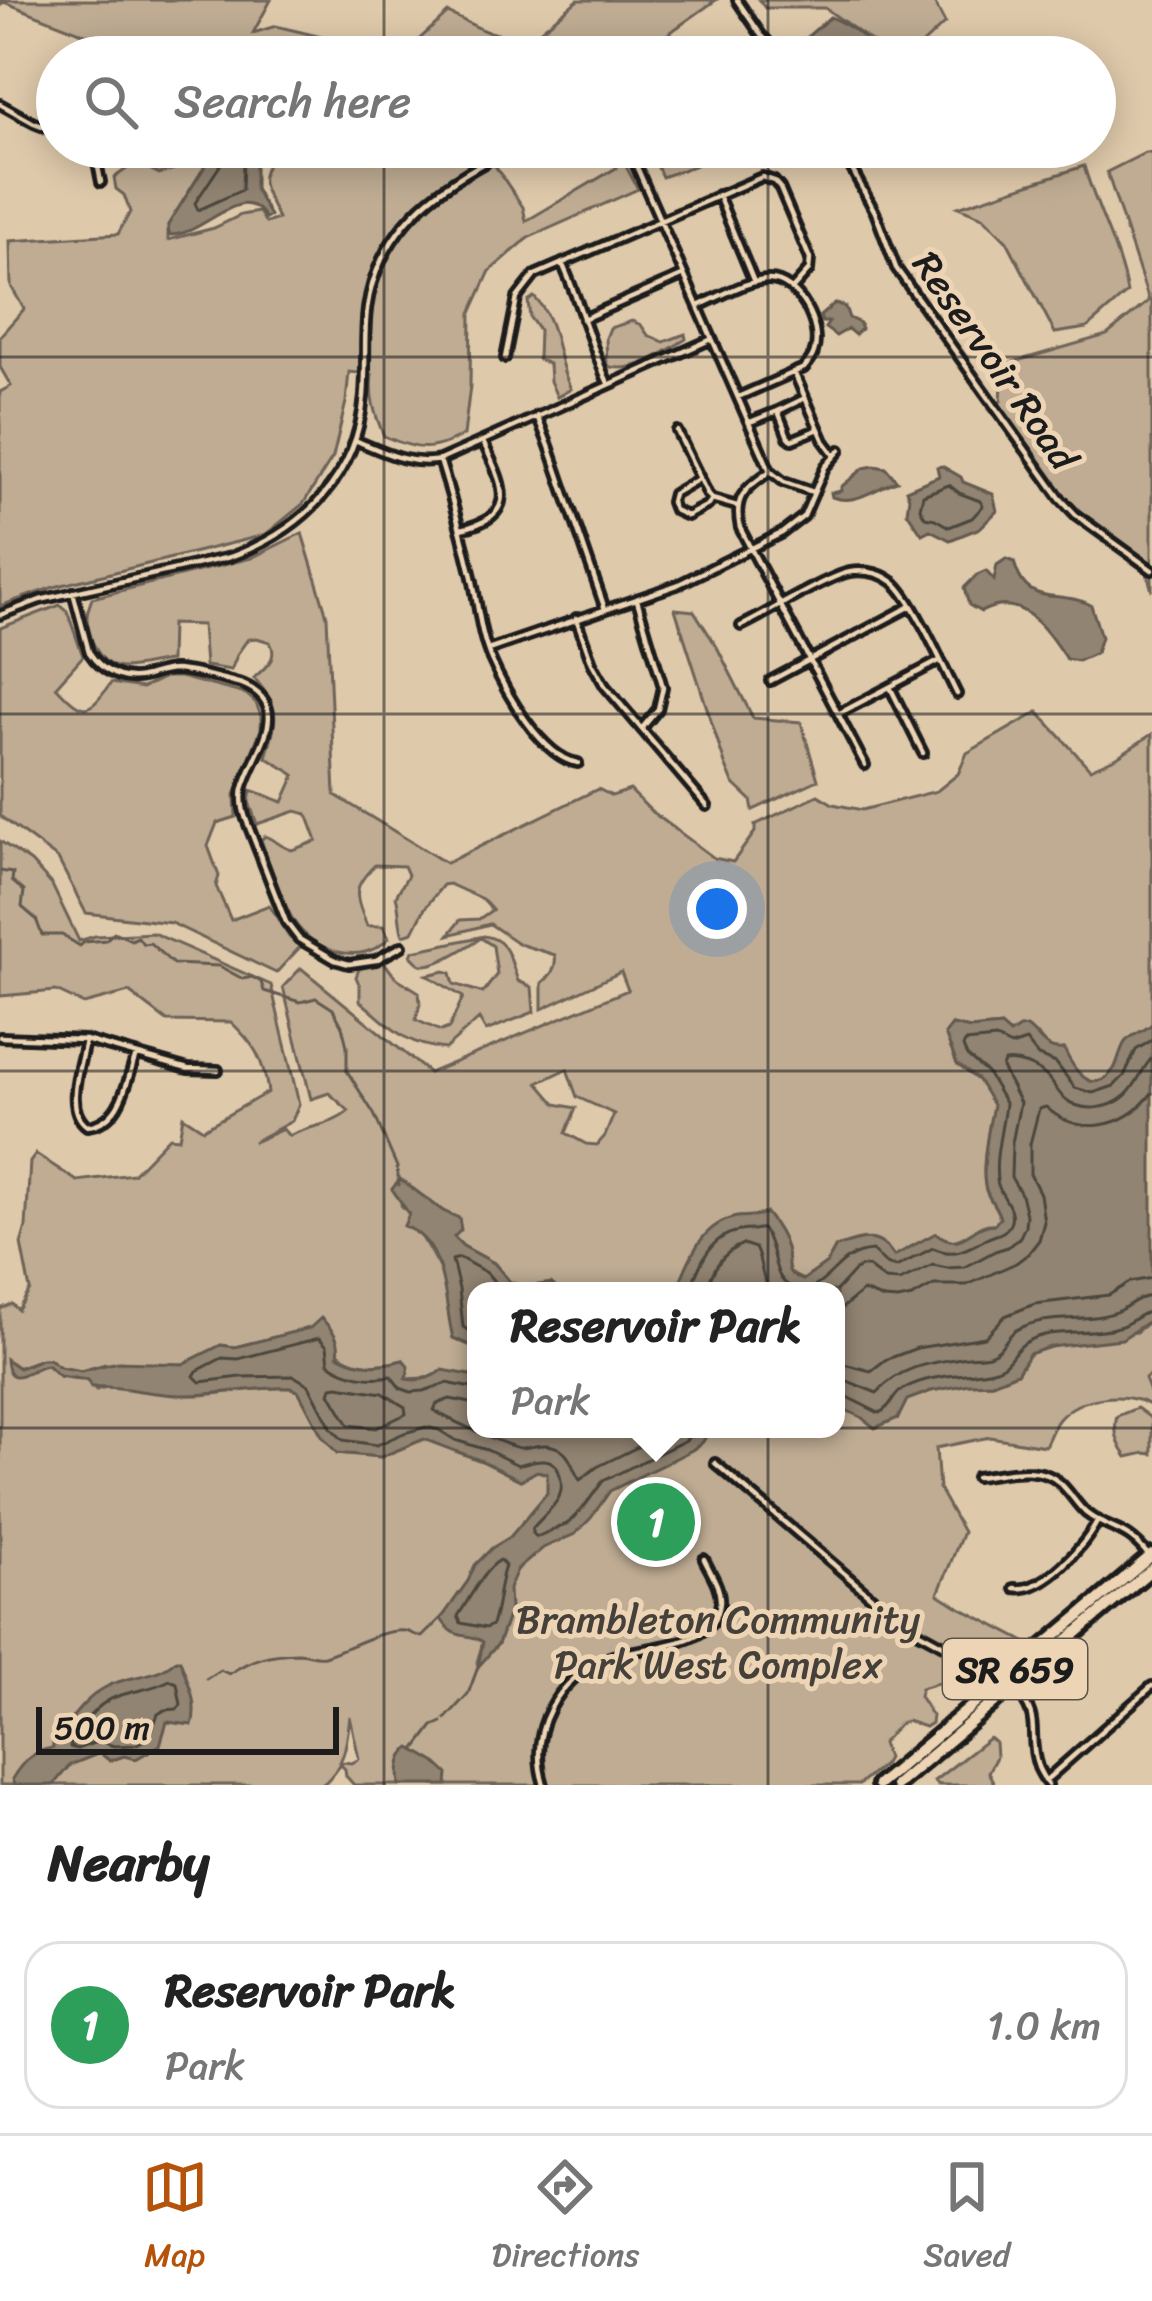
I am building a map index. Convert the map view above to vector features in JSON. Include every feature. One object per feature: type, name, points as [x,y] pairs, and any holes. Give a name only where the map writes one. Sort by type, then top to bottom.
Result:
[{"type":"main road","name":"SR 659","points":[[878,1785],[1151,1561]]},
{"type":"main road","name":"SR 659","points":[[896,1785],[1008,1682]]},
{"type":"street","points":[[737,0],[762,36]]},
{"type":"street","points":[[0,104],[36,124]]},
{"type":"street","points":[[98,168],[101,182]]},
{"type":"street","points":[[0,615],[24,604],[230,556],[259,546],[306,515],[327,491],[355,440],[364,397],[365,318],[382,261],[429,197],[474,168]]},
{"type":"street","points":[[637,168],[770,471],[784,482],[815,493]]},
{"type":"street","name":"Reservoir Road","points":[[851,168],[892,260],[1050,485],[1076,515],[1152,570]]},
{"type":"street","points":[[505,358],[514,307],[535,275],[762,177],[780,188],[810,259],[808,270],[793,288]]},
{"type":"street","points":[[718,195],[754,282]]},
{"type":"street","points":[[562,263],[608,383]]},
{"type":"street","points":[[583,319],[684,275]]},
{"type":"street","points":[[698,307],[754,282],[781,281],[793,288],[804,305],[814,330],[814,356],[804,368],[738,397]]},
{"type":"street","points":[[355,440],[403,459],[440,460],[712,339]]},
{"type":"street","points":[[488,650],[693,578],[804,516],[825,467],[837,452],[819,429],[794,372]]},
{"type":"street","points":[[749,422],[805,398]]},
{"type":"street","points":[[778,411],[792,440],[819,429]]},
{"type":"street","points":[[536,416],[605,609]]},
{"type":"street","points":[[677,431],[712,499],[737,506]]},
{"type":"street","points":[[461,529],[486,522],[501,505],[502,483],[483,443]]},
{"type":"street","points":[[440,460],[488,650],[527,723],[560,756],[578,763]]},
{"type":"street","points":[[770,471],[745,491],[737,506],[740,528],[865,765]]},
{"type":"street","points":[[699,479],[673,494],[674,510],[687,516],[712,499]]},
{"type":"street","points":[[741,626],[839,575],[860,571],[883,575],[911,606],[957,694]]},
{"type":"street","points":[[73,592],[89,652],[112,674],[138,678],[182,670],[242,684],[263,700],[269,726],[242,802],[291,932],[311,947],[350,964],[376,960],[402,946]]},
{"type":"street","points":[[637,600],[664,687],[658,709],[641,729]]},
{"type":"street","points":[[770,681],[911,606]]},
{"type":"street","points":[[576,619],[598,676],[707,806]]},
{"type":"street","points":[[838,714],[940,661]]},
{"type":"street","points":[[890,687],[923,753]]},
{"type":"street","points":[[0,1036],[85,1040],[188,1069],[218,1070]]},
{"type":"street","points":[[85,1040],[74,1106],[77,1119],[87,1126],[110,1118],[118,1108],[136,1054]]},
{"type":"street","points":[[715,1463],[902,1622],[1008,1682],[1030,1710],[1037,1766],[1047,1783],[1152,1686]]},
{"type":"street","points":[[976,1477],[1047,1474],[1085,1512],[1128,1533],[1151,1561]]},
{"type":"street","points":[[1014,1588],[1030,1588],[1062,1564],[1084,1546],[1098,1520]]},
{"type":"street","points":[[544,1785],[538,1759],[542,1725],[550,1707],[571,1683],[607,1658],[688,1639],[715,1618],[720,1598],[704,1558]]},
{"type":"green space","points":[[0,0],[271,0],[253,33],[276,26],[318,36],[90,36],[4,2],[0,6]]},
{"type":"green space","points":[[578,0],[716,0],[665,36],[533,36]]},
{"type":"green space","points":[[759,0],[933,0],[945,23],[931,36],[864,36],[825,8],[765,8]]},
{"type":"green space","points":[[448,13],[506,36],[423,36]]},
{"type":"green space","points":[[1152,153],[1152,591],[1147,573],[1064,509],[989,409],[1001,401],[1003,365],[1107,335],[1149,301],[1107,172]]},
{"type":"green space","points":[[128,168],[148,168],[159,174],[204,168],[168,225],[168,240],[241,215],[259,212],[266,223],[278,219],[264,189],[265,168],[496,168],[523,207],[526,221],[616,168],[627,168],[638,189],[528,238],[490,271],[471,313],[464,435],[425,448],[384,436],[371,391],[372,374],[349,372],[333,457],[303,504],[265,535],[54,587],[0,606],[0,392],[11,386],[0,367],[0,336],[24,309],[11,286],[10,241],[118,234],[130,212],[114,178]]},
{"type":"green space","points":[[658,168],[688,168],[662,177]]},
{"type":"green space","points":[[1085,168],[1127,293],[1087,328],[1055,333],[1007,241],[983,217],[958,207]]},
{"type":"green space","points":[[534,297],[548,318],[571,389],[557,397],[549,364],[538,359],[539,330],[530,318],[528,301]]},
{"type":"green space","points":[[632,321],[664,342],[685,334],[686,339],[638,365],[607,366],[610,328]]},
{"type":"green space","name":"Brambleton Community Park West Complex","points":[[302,533],[327,616],[335,795],[446,863],[598,789],[612,796],[630,790],[714,858],[733,862],[755,825],[818,795],[833,804],[862,810],[937,791],[958,774],[967,753],[1038,712],[1090,769],[1152,734],[1152,1024],[1127,1041],[1114,1069],[1099,1081],[1084,1078],[1064,1049],[1048,1047],[1038,1035],[1010,1034],[1001,1026],[970,1029],[953,1025],[957,1064],[978,1080],[994,1105],[984,1174],[1000,1219],[995,1224],[893,1256],[836,1247],[827,1263],[804,1280],[790,1272],[786,1249],[774,1232],[740,1217],[680,1282],[510,1282],[494,1263],[453,1236],[459,1219],[405,1184],[401,1205],[443,1275],[453,1338],[467,1344],[467,1375],[406,1379],[403,1360],[362,1364],[332,1348],[310,1328],[235,1347],[221,1345],[183,1364],[105,1364],[81,1371],[41,1359],[8,1371],[47,1365],[59,1376],[87,1380],[96,1390],[125,1387],[189,1395],[292,1388],[337,1453],[381,1457],[424,1439],[520,1480],[537,1471],[547,1474],[548,1480],[621,1438],[845,1438],[845,1392],[898,1418],[906,1400],[931,1391],[992,1383],[1017,1373],[1029,1354],[1136,1332],[1152,1319],[1152,1372],[1145,1379],[1152,1406],[1129,1398],[1091,1400],[1059,1419],[1045,1446],[990,1437],[936,1448],[939,1489],[963,1532],[938,1594],[1029,1644],[1000,1666],[992,1666],[906,1621],[906,1627],[981,1668],[987,1676],[961,1666],[938,1683],[921,1688],[919,1696],[932,1716],[931,1723],[925,1727],[907,1721],[899,1724],[882,1743],[887,1758],[883,1765],[859,1785],[354,1785],[341,1765],[359,1759],[350,1716],[340,1762],[322,1785],[0,1785],[0,1309],[12,1304],[18,1310],[30,1290],[21,1244],[30,1162],[36,1154],[77,1181],[133,1174],[169,1137],[179,1138],[183,1116],[203,1129],[268,1092],[257,1053],[231,1022],[167,1021],[129,992],[84,1004],[56,991],[0,996],[0,841],[31,862],[52,885],[79,941],[153,933],[271,985],[299,1104],[292,1121],[253,1142],[283,1129],[289,1136],[349,1111],[329,1093],[311,1099],[283,987],[301,968],[429,1073],[628,990],[621,972],[542,1009],[542,983],[553,971],[555,955],[519,944],[490,924],[449,935],[460,920],[479,919],[492,910],[482,899],[449,884],[425,908],[413,932],[403,935],[396,896],[408,875],[404,866],[375,865],[359,887],[367,926],[383,926],[389,938],[378,947],[338,952],[313,940],[293,920],[261,840],[265,836],[292,850],[317,841],[307,814],[296,811],[257,824],[249,802],[251,790],[283,802],[295,775],[266,757],[275,715],[254,678],[272,658],[270,642],[248,639],[231,670],[205,666],[202,625],[171,624],[170,661],[114,667],[92,641],[88,612],[92,598],[251,558]],"holes":[[[567,1069],[577,1097],[614,1114],[597,1145],[566,1133],[576,1108],[556,1104],[538,1083]],[[468,1581],[510,1610],[498,1644],[478,1666],[483,1642],[453,1602]]]},
{"type":"green space","points":[[60,605],[67,611],[83,656],[56,686],[79,706],[91,706],[111,683],[142,688],[165,677],[246,694],[256,703],[261,729],[235,795],[236,817],[217,823],[208,846],[219,876],[216,886],[231,920],[269,905],[300,947],[276,973],[171,923],[86,913],[58,859],[0,816],[0,628]]},
{"type":"green space","points":[[675,609],[694,611],[753,718],[801,722],[818,780],[753,810],[725,764]]},
{"type":"green space","points":[[484,936],[504,946],[518,981],[532,987],[534,1012],[486,1031],[479,1019],[445,1049],[408,1038],[360,1001],[359,969],[384,962],[395,977],[419,992],[416,1020],[441,1031],[449,1028],[463,997],[427,975],[445,971],[451,973],[454,984],[483,993],[497,974],[493,946],[481,938],[426,965],[411,956],[413,951]]},
{"type":"green space","points":[[1137,1408],[1152,1419],[1152,1454],[1127,1457],[1117,1437],[1117,1416]]},
{"type":"green space","points":[[989,1738],[995,1742],[996,1757],[988,1772],[995,1785],[938,1785],[934,1781]]},
{"type":"water","points":[[830,17],[860,36],[808,36]]},
{"type":"water","points":[[204,168],[255,168],[255,189],[270,216],[265,218],[245,204],[183,233],[169,235],[168,225]]},
{"type":"water","points":[[835,303],[860,323],[855,335],[848,329],[836,336],[825,328],[829,322],[822,322],[820,316]]},
{"type":"water","points":[[937,467],[963,482],[993,494],[997,511],[980,528],[950,540],[930,530],[922,534],[907,512],[906,490],[939,476]]},
{"type":"water","points":[[864,468],[886,468],[897,481],[857,498],[832,497],[831,493],[841,491]]},
{"type":"water","points":[[1006,559],[1014,562],[1027,587],[1035,592],[1091,605],[1101,637],[1096,653],[1078,661],[1066,659],[1041,625],[1020,609],[995,606],[981,612],[969,605],[964,588],[986,571],[994,580],[997,565]]},
{"type":"water","points":[[1152,1024],[1152,1319],[1122,1339],[1029,1354],[1017,1373],[992,1383],[931,1391],[907,1400],[898,1418],[875,1428],[845,1410],[845,1282],[680,1282],[704,1236],[737,1217],[766,1213],[785,1244],[789,1271],[803,1280],[827,1263],[836,1247],[853,1242],[875,1240],[894,1256],[936,1233],[954,1240],[995,1224],[1000,1218],[984,1174],[993,1105],[978,1080],[957,1064],[945,1034],[952,1025],[970,1029],[1001,1026],[1010,1034],[1027,1027],[1048,1046],[1064,1049],[1091,1081],[1106,1078],[1114,1069],[1126,1041]]},
{"type":"water","points":[[400,1179],[459,1218],[461,1230],[454,1237],[494,1263],[510,1282],[467,1282],[467,1344],[453,1338],[436,1259],[429,1245],[404,1226],[409,1214],[392,1189]]},
{"type":"water","points":[[321,1318],[335,1335],[338,1355],[354,1362],[370,1365],[403,1360],[406,1379],[426,1379],[443,1370],[467,1374],[467,1438],[705,1438],[692,1450],[610,1491],[575,1534],[543,1548],[517,1570],[498,1644],[478,1667],[483,1642],[457,1634],[441,1619],[475,1565],[510,1537],[547,1493],[547,1473],[537,1471],[521,1480],[424,1439],[381,1457],[337,1453],[292,1388],[186,1395],[91,1387],[87,1380],[59,1376],[47,1365],[16,1376],[6,1359],[19,1368],[49,1359],[60,1367],[81,1371],[118,1362],[183,1364],[221,1345],[235,1347],[310,1328]]},
{"type":"water","points":[[180,1660],[191,1691],[192,1725],[167,1722],[160,1745],[136,1759],[124,1756],[110,1761],[100,1753],[70,1765],[53,1785],[14,1785],[12,1779],[24,1762],[53,1748],[71,1719],[98,1692]]},
{"type":"water","points":[[411,1748],[448,1774],[447,1785],[400,1785],[401,1759]]},
{"type":"waterway","points":[[0,871],[13,873],[12,881],[24,891],[22,907],[36,919],[42,935],[62,935],[80,946],[106,940],[114,932],[131,940],[138,937],[173,964],[219,966],[243,979],[252,977],[264,991],[300,1002],[316,998],[333,1009],[347,1046],[347,1071],[374,1114],[397,1167],[399,1185]]},
{"type":"waterway","points":[[206,1679],[220,1670],[229,1674],[269,1656],[324,1656],[386,1633],[405,1631],[422,1637],[445,1614]]},
{"type":"waterway","points":[[445,1719],[468,1694],[478,1667]]},
{"type":"waterway","points":[[415,1750],[433,1726],[442,1722]]},
{"type":"place","name":"Reservoir Park","points":[[656,1522]]}]
